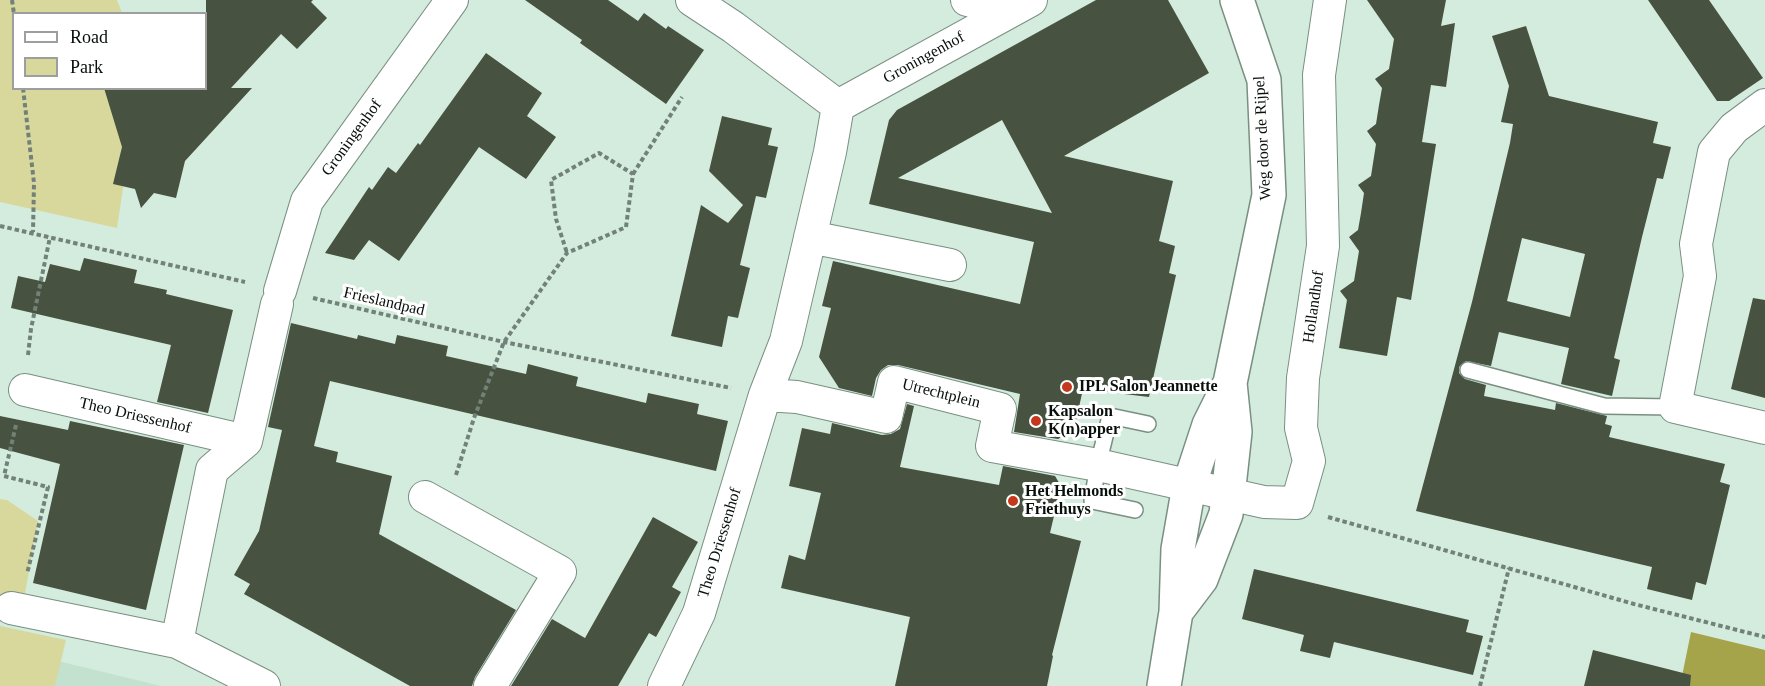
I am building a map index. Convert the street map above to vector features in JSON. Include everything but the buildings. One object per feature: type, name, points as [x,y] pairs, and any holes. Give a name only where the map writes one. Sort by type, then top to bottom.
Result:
[{"type":"street","name":"Groningenhof","points":[[278,297],[307,201],[452,0]]},
{"type":"street","points":[[692,0],[733,27],[838,106],[830,152],[786,341],[765,394]]},
{"type":"street","name":"Groningenhof","points":[[967,0],[1021,5]]},
{"type":"street","name":"Weg door de Rijpel","points":[[1164,686],[1176,612],[1178,549],[1189,486],[1209,425],[1230,383],[1269,195],[1264,80],[1237,0]]},
{"type":"street","name":"Hollandhof","points":[[1297,503],[1310,461],[1301,428],[1303,378],[1323,246],[1319,75],[1330,0]]},
{"type":"street","name":"Groningenhof","points":[[838,106],[1021,5]]},
{"type":"street","points":[[1765,105],[1734,128],[1714,152],[1696,243],[1700,276],[1675,407],[1765,428]]},
{"type":"street","points":[[810,237],[950,265]]},
{"type":"street","points":[[177,642],[212,470],[246,441],[278,297]]},
{"type":"street","name":"Utrechtplein","points":[[765,394],[798,397],[886,417],[894,382],[1000,409],[992,446],[1098,465],[1189,486]]},
{"type":"street","name":"Weg door de Rijpel","points":[[1176,612],[1201,579],[1226,514],[1235,432],[1230,383]]},
{"type":"street","name":"Theo Driessenhof","points":[[25,390],[246,441]]},
{"type":"street","name":"Theo Driessenhof","points":[[664,686],[699,613],[765,394]]},
{"type":"street","points":[[1189,486],[1264,502],[1297,503]]},
{"type":"street","points":[[435,503],[560,572],[490,686]]},
{"type":"street","points":[[11,608],[177,642],[264,686]]},
{"type":"lane","points":[[1468,370],[1604,406],[1675,407]]},
{"type":"lane","points":[[1135,510],[1092,501],[1110,416],[1148,424]]},
{"type":"path","points":[[23,90],[34,183],[33,232]]},
{"type":"path","points":[[435,503],[474,418],[504,342],[567,253],[626,227],[633,174],[682,97]]},
{"type":"path","points":[[567,253],[556,219],[551,180],[599,153],[633,174]]},
{"type":"path","name":"Frieslandpad","points":[[0,226],[33,232],[278,297],[765,394]]},
{"type":"path","points":[[1297,503],[1322,515],[1634,604],[1765,637]]},
{"type":"path","points":[[1480,686],[1509,568]]},
{"type":"shaded area","points":[[1691,632],[1765,650],[1765,686],[1680,686]]},
{"type":"shaded area","points":[[50,659],[161,686],[42,686]]},
{"type":"green space","points":[[0,0],[117,0],[122,12],[12,12],[12,90],[122,90],[134,115],[117,228],[0,202]]},
{"type":"green space","points":[[0,499],[7,500],[38,521],[24,599],[0,594]]},
{"type":"green space","points":[[0,626],[66,640],[55,686],[0,686]]},
{"type":"place","name":"IPL Salon Jeannette","points":[[1067,387]]},
{"type":"place","name":"Kapsalon K(n)apper","points":[[1036,421]]},
{"type":"place","name":"Het Helmonds Friethuys","points":[[1013,501]]}]
